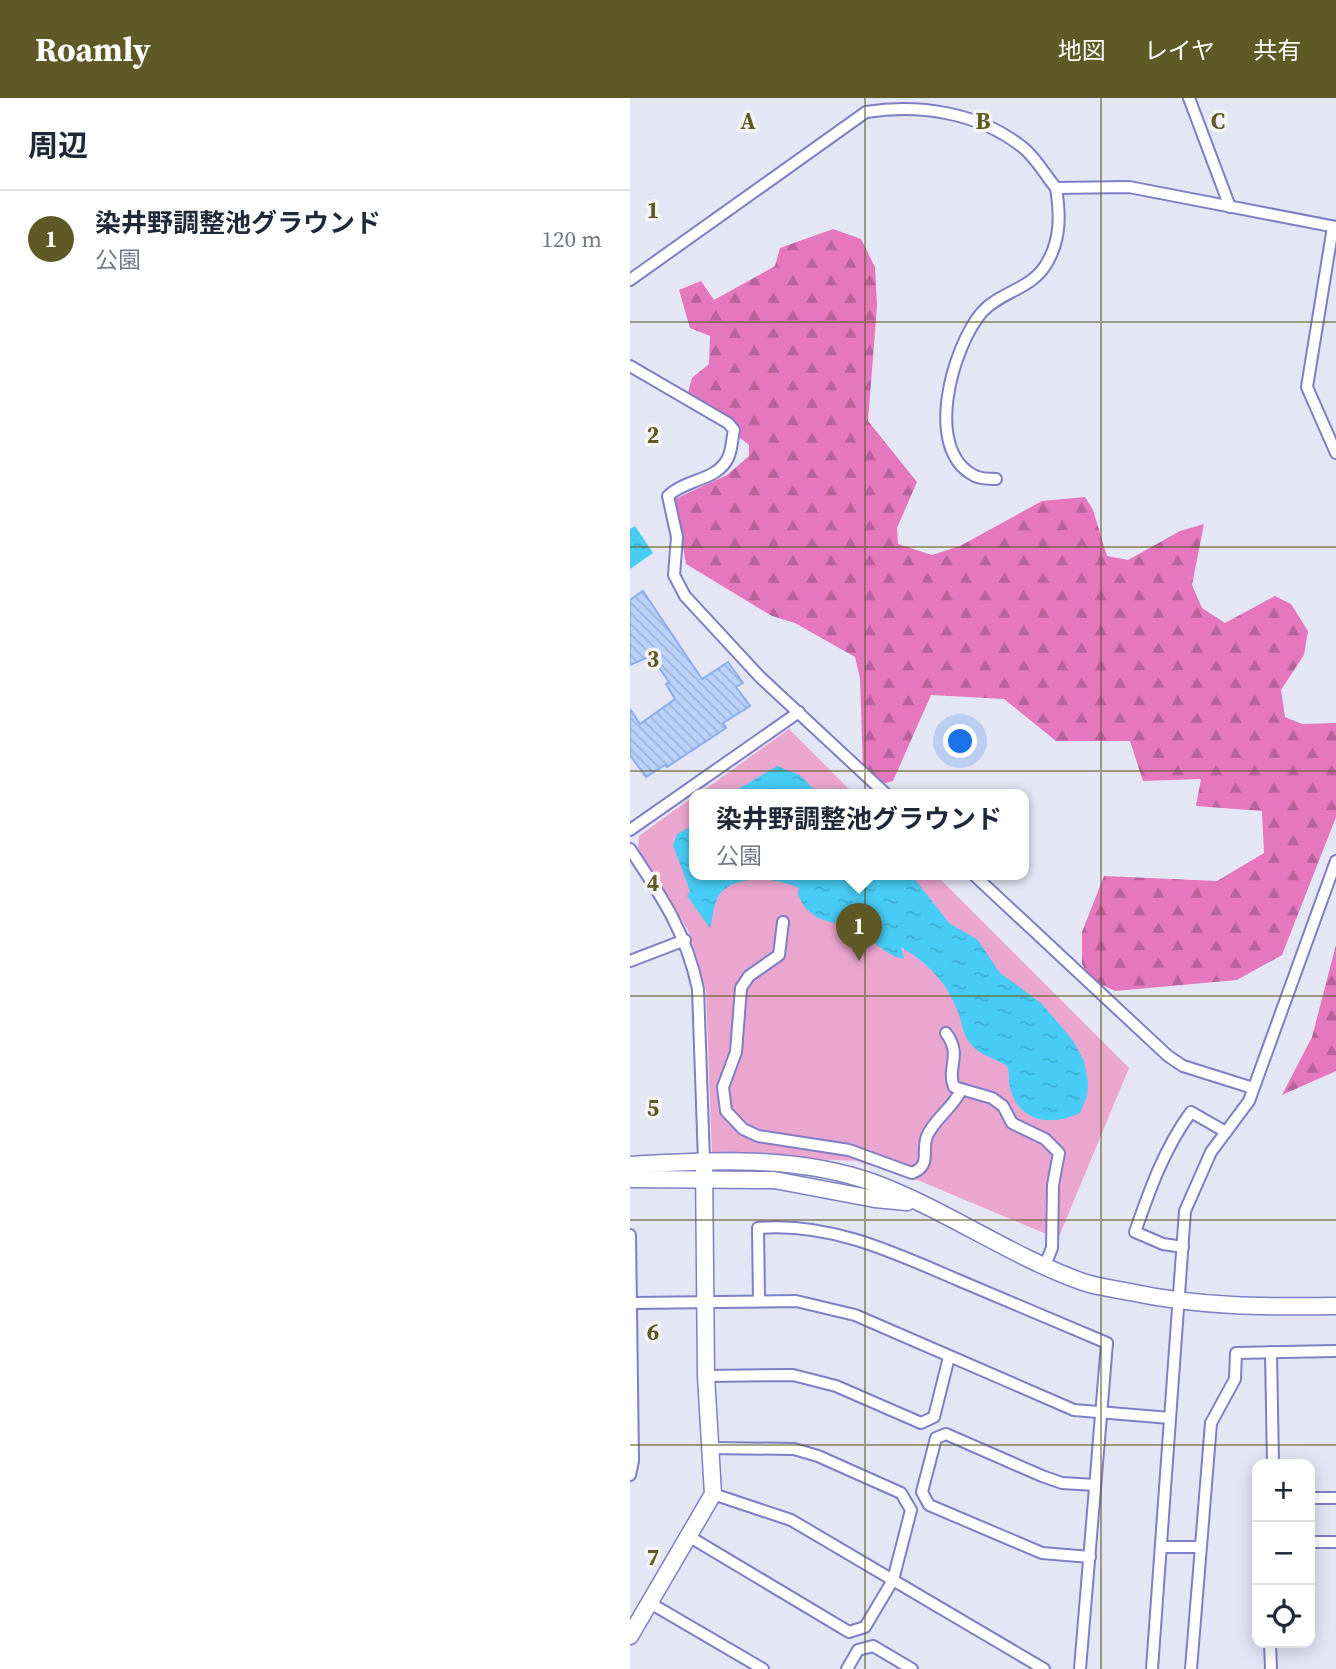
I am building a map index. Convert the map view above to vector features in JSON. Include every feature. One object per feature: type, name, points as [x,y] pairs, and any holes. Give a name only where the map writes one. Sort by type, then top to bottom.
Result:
[{"type":"street","points":[[1189,98],[1230,207]]},
{"type":"street","points":[[630,280],[866,112],[894,108],[965,116],[999,131],[1024,148],[1056,188],[1057,242],[1039,276],[1026,287],[994,302],[982,312],[970,329],[956,359],[946,424],[949,445],[956,458],[976,477],[996,480]]},
{"type":"street","points":[[1056,188],[1129,187],[1334,227],[1307,387],[1336,453]]},
{"type":"street","points":[[630,366],[728,423],[734,430],[728,458],[709,477],[675,489],[668,496],[677,537],[674,575],[685,596],[704,612],[745,663],[881,789]]},
{"type":"street","points":[[630,830],[799,712]]},
{"type":"street","points":[[630,849],[671,910],[685,940],[698,989],[706,1376],[713,1494],[630,1636]]},
{"type":"street","points":[[1152,1669],[1185,1211],[1202,1169],[1249,1101],[1336,861]]},
{"type":"street","points":[[979,880],[1168,1056],[1183,1066],[1253,1088]]},
{"type":"street","points":[[783,922],[779,956],[749,976],[741,988],[736,1052],[723,1087],[726,1111],[732,1121],[758,1136],[849,1150],[912,1173],[920,1170],[926,1161],[927,1136],[950,1110],[961,1090]]},
{"type":"street","points":[[630,961],[685,940]]},
{"type":"street","points":[[946,1033],[956,1054],[951,1078],[954,1087],[992,1098],[1003,1106],[1012,1123],[1045,1139],[1059,1153],[1053,1185],[1052,1248],[1045,1265]]},
{"type":"street","points":[[1183,1247],[1163,1244],[1135,1232],[1153,1178],[1175,1134],[1191,1112],[1226,1132]]},
{"type":"street","points":[[630,1165],[703,1169],[875,1199],[916,1203],[1084,1282],[1179,1303],[1233,1307],[1336,1306]]},
{"type":"street","points":[[630,1179],[703,1169]]},
{"type":"street","points":[[759,1300],[758,1228],[803,1228],[856,1239],[1107,1343],[1080,1669]]},
{"type":"street","points":[[630,1235],[633,1461],[630,1475]]},
{"type":"street","points":[[631,1303],[796,1301],[855,1315],[1074,1410],[1170,1418]]},
{"type":"street","points":[[1191,1669],[1211,1423],[1235,1378],[1236,1353],[1336,1351]]},
{"type":"street","points":[[1271,1352],[1273,1459]]},
{"type":"street","points":[[706,1376],[793,1375],[836,1386],[921,1423],[934,1417],[949,1357]]},
{"type":"street","points":[[1090,1557],[1042,1553],[929,1505],[922,1492],[936,1438],[946,1434],[1062,1483],[1095,1485]]},
{"type":"street","points":[[690,1537],[849,1632],[865,1627],[893,1580],[911,1510],[901,1493],[794,1449],[709,1448]]},
{"type":"street","points":[[713,1494],[771,1511],[791,1520],[1044,1669]]},
{"type":"street","points":[[1315,1499],[1336,1498]]},
{"type":"street","points":[[1315,1542],[1336,1542]]},
{"type":"street","points":[[1161,1547],[1200,1547]]},
{"type":"street","points":[[650,1603],[762,1669]]},
{"type":"street","points":[[847,1669],[858,1650],[873,1646],[912,1669]]},
{"type":"street","points":[[1270,1648],[1270,1669]]},
{"type":"shaded area","points":[[789,729],[849,789],[705,789]]},
{"type":"shaded area","points":[[689,800],[689,880],[941,880],[1129,1068],[1058,1239],[920,1181],[856,1161],[712,1154],[706,990],[689,932],[638,850],[639,836]]},
{"type":"green space","points":[[833,229],[861,239],[875,267],[877,306],[868,421],[917,482],[897,528],[898,544],[932,555],[960,546],[1042,501],[1085,497],[1093,510],[1107,556],[1128,560],[1180,531],[1204,524],[1192,585],[1202,608],[1225,623],[1275,596],[1291,604],[1308,631],[1304,655],[1281,690],[1285,717],[1302,724],[1336,723],[1336,817],[1282,955],[1237,980],[1115,991],[1090,979],[1082,964],[1082,932],[1104,876],[1217,881],[1264,853],[1262,811],[1196,806],[1201,779],[1143,781],[1130,741],[1056,741],[1004,699],[931,695],[893,781],[883,784],[863,771],[860,678],[855,657],[795,623],[772,616],[686,564],[675,499],[727,475],[749,456],[749,445],[687,396],[692,378],[709,364],[710,336],[690,328],[679,290],[701,281],[714,300],[775,266],[780,248]]},
{"type":"green space","points":[[1336,945],[1336,1071],[1282,1095],[1312,1037]]},
{"type":"water","points":[[635,526],[653,553],[630,569],[630,529]]},
{"type":"water","points":[[777,766],[800,775],[813,789],[738,789]]},
{"type":"water","points":[[689,828],[689,880],[746,880],[726,888],[719,895],[710,928],[687,896],[690,891],[673,845],[677,834]]},
{"type":"water","points":[[769,880],[916,880],[949,923],[978,940],[999,972],[1041,1003],[1072,1039],[1084,1061],[1088,1082],[1087,1096],[1080,1113],[1058,1120],[1047,1120],[1028,1114],[1020,1108],[1009,1084],[1007,1066],[973,1047],[951,997],[934,972],[901,947],[904,959],[866,940],[859,929],[815,916],[803,904],[798,894],[799,888]]},
{"type":"building","points":[[643,591],[702,679],[728,662],[743,683],[736,687],[750,706],[723,723],[726,728],[667,767],[665,765],[646,777],[630,755],[630,709],[640,724],[675,699],[666,684],[669,682],[651,656],[630,665],[630,600]]},
{"type":"place","name":"染井野調整池グラウンド","points":[[859,961]]}]
